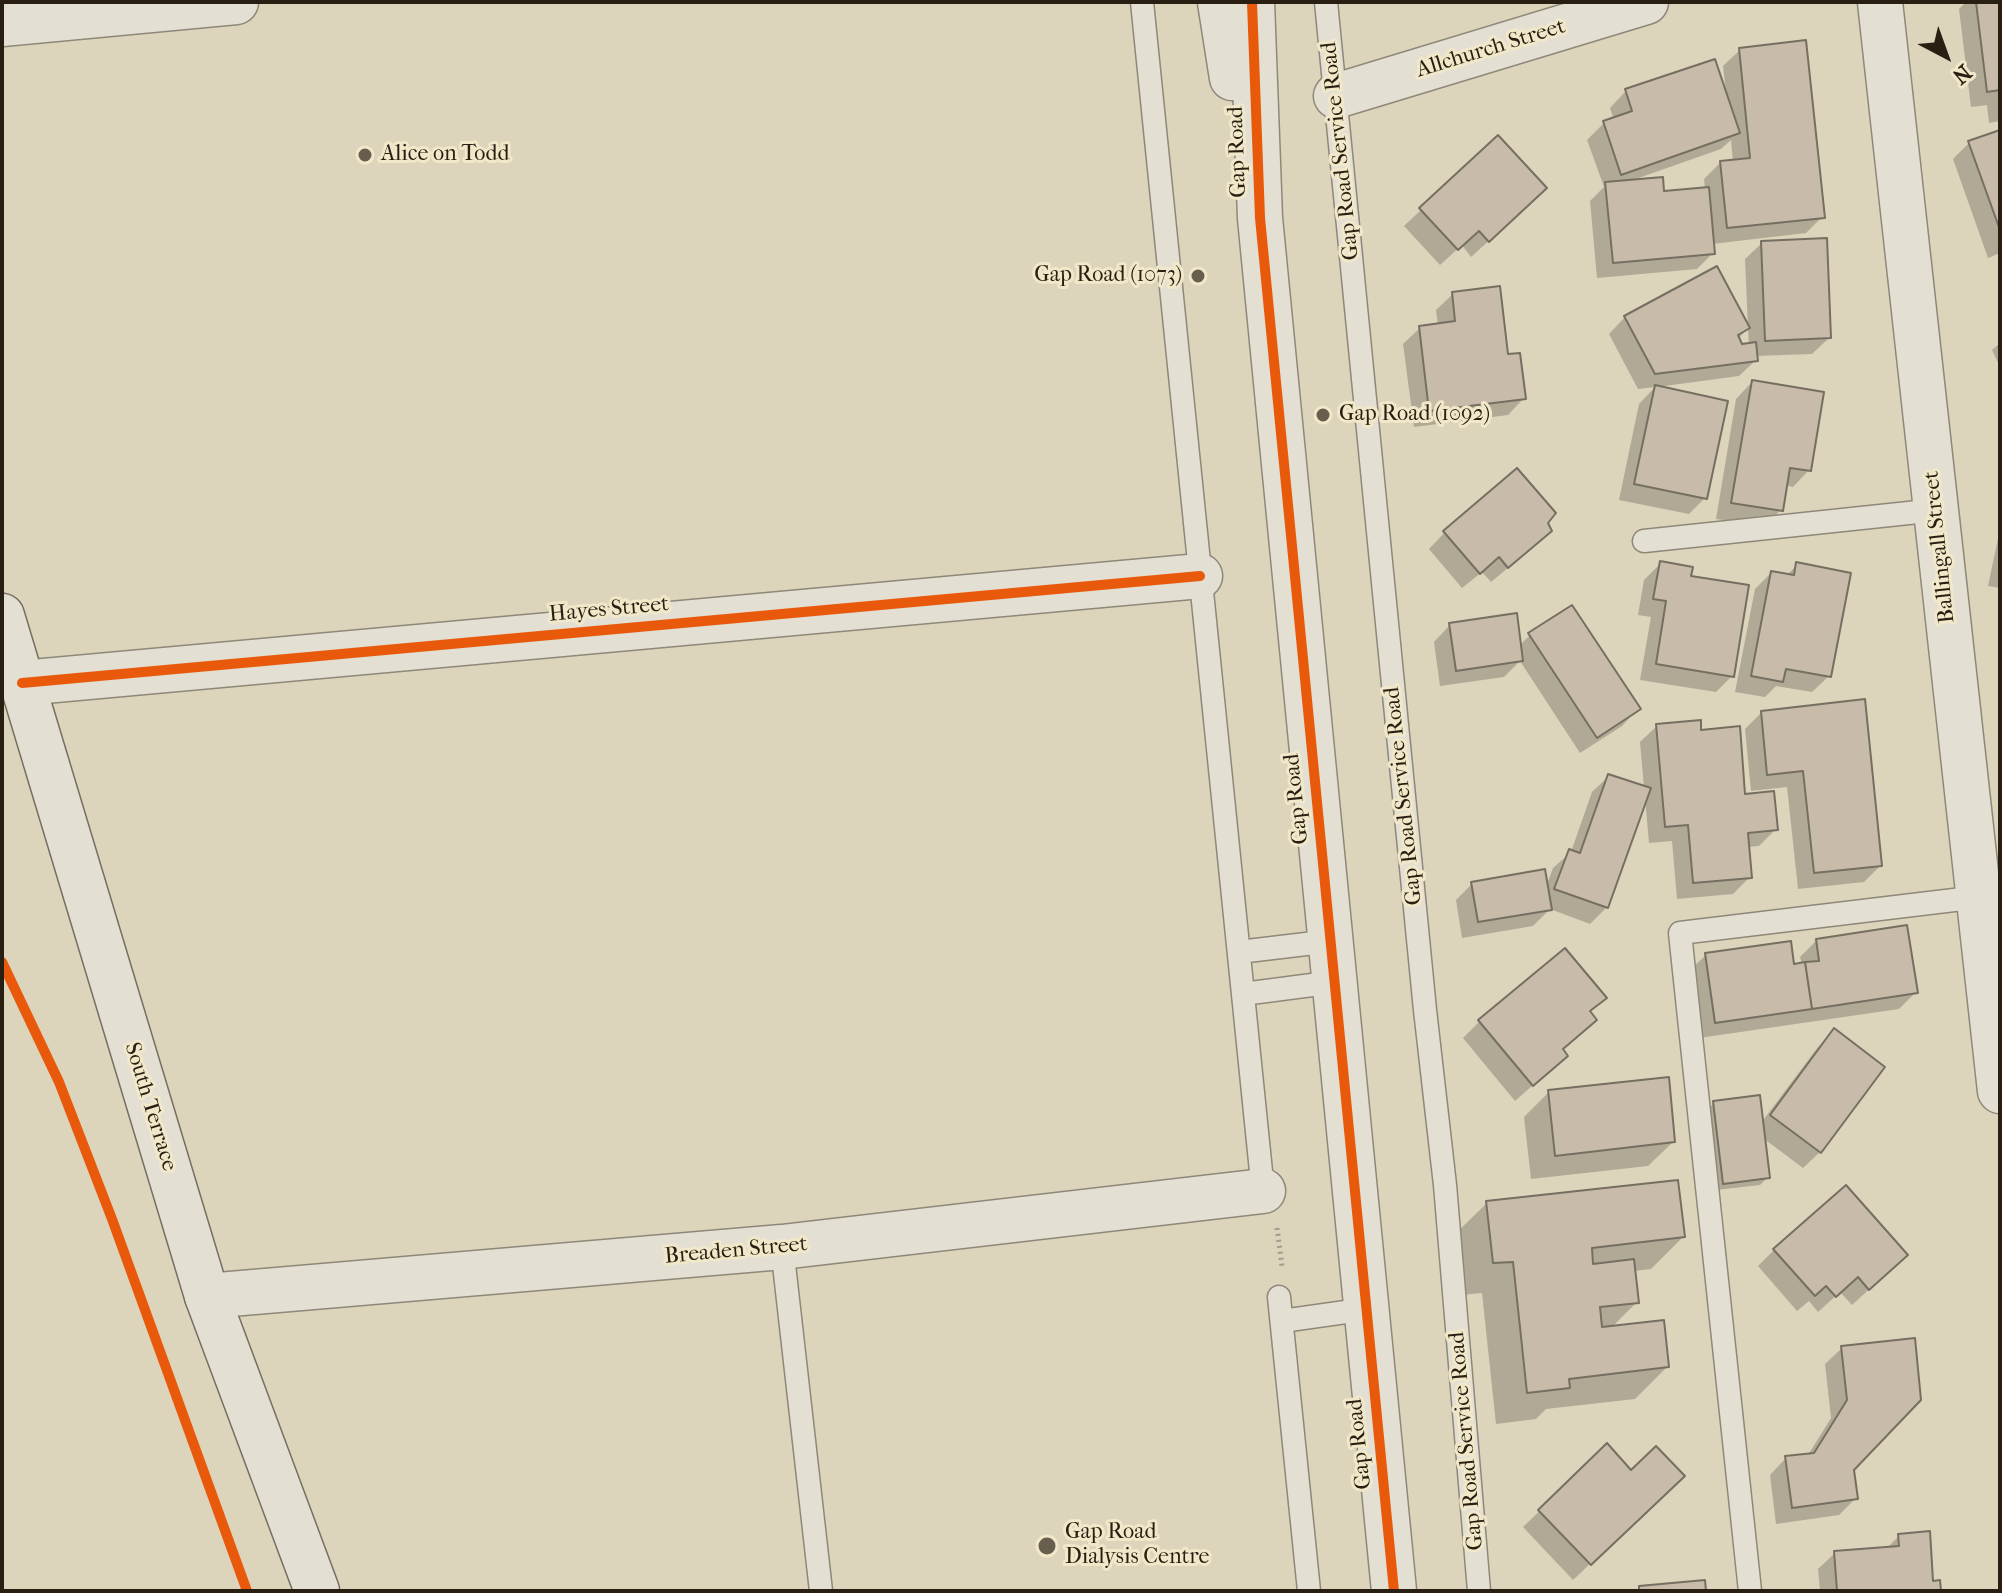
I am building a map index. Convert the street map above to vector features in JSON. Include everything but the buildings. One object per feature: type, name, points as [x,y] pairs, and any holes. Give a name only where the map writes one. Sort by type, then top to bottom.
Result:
[{"type":"street","points":[[2,24],[236,2]]},
{"type":"street","name":"Gap Road","points":[[1220,2],[1260,218]]},
{"type":"street","name":"Gap Road","points":[[1252,2],[1260,218],[1394,1591]]},
{"type":"street","name":"Allchurch Street","points":[[1336,96],[1646,2]]},
{"type":"street","name":"Ballingall Street","points":[[1880,2],[2000,1091]]},
{"type":"street","name":"Hayes Street","points":[[22,683],[1200,576]]},
{"type":"street","name":"South Terrace","points":[[2,616],[207,1296],[317,1591]]},
{"type":"street","name":"Breaden Street","points":[[207,1296],[782,1247],[1263,1191]]},
{"type":"lane","points":[[1142,2],[1263,1191]]},
{"type":"lane","name":"Gap Road Service Road","points":[[1326,2],[1445,1185],[1479,1591]]},
{"type":"lane","points":[[1644,541],[1937,510]]},
{"type":"lane","points":[[1750,1591],[1680,933],[1979,897]]},
{"type":"lane","points":[[1239,952],[1333,962]]},
{"type":"lane","points":[[1243,994],[1333,962]]},
{"type":"lane","points":[[782,1247],[821,1591]]},
{"type":"lane","points":[[1279,1297],[1309,1591]]},
{"type":"lane","points":[[1282,1321],[1367,1309]]},
{"type":"path","points":[[1263,1191],[1272,1191],[1286,1296],[1279,1297]]},
{"type":"cycle path","points":[[1252,2],[1260,218],[1394,1591]]},
{"type":"cycle path","points":[[22,683],[1200,576]]},
{"type":"cycle path","points":[[2,962],[59,1082],[247,1591]]},
{"type":"place","name":"Alice on Todd","points":[[365,155]]},
{"type":"place","name":"Gap Road (1073)","points":[[1198,276]]},
{"type":"place","name":"Gap Road (1092)","points":[[1323,415]]},
{"type":"place","name":"Gap Road Dialysis Centre","points":[[1047,1546]]}]
